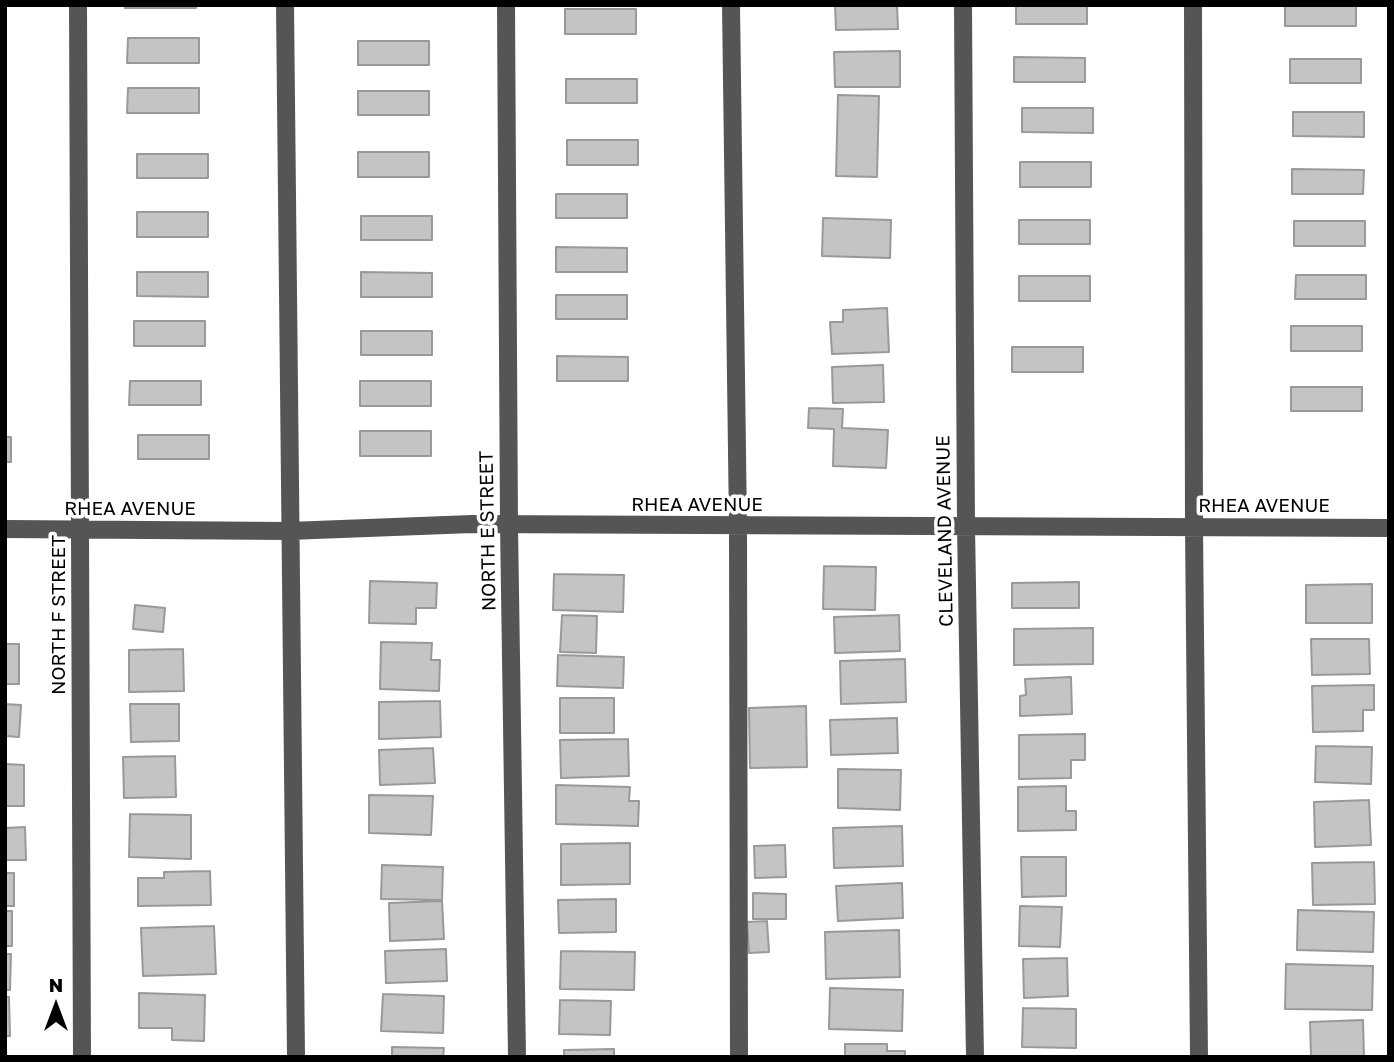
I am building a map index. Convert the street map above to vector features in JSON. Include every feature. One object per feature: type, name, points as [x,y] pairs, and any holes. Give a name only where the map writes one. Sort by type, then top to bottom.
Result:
[{"type":"street","name":"NORTH F STREET","points":[[78,5],[82,1057]]},
{"type":"street","points":[[285,5],[296,1057]]},
{"type":"street","name":"NORTH E STREET","points":[[506,5],[509,525],[517,1057]]},
{"type":"street","points":[[731,5],[738,526],[739,1057]]},
{"type":"street","name":"CLEVELAND AVENUE","points":[[963,5],[966,526],[975,1057]]},
{"type":"street","points":[[1194,5],[1194,526],[1199,1057]]},
{"type":"street","name":"RHEA AVENUE","points":[[5,529],[289,531],[509,525],[1389,528]]},
{"type":"building","points":[[125,5],[196,5],[196,8],[125,8]]},
{"type":"building","points":[[835,5],[897,5],[898,29],[836,30]]},
{"type":"building","points":[[1016,5],[1087,5],[1087,24],[1016,24]]},
{"type":"building","points":[[1285,5],[1356,5],[1356,26],[1285,26]]},
{"type":"building","points":[[565,9],[636,9],[636,34],[565,34]]},
{"type":"building","points":[[128,38],[199,38],[199,63],[127,63]]},
{"type":"building","points":[[358,41],[429,41],[429,65],[358,65]]},
{"type":"building","points":[[900,51],[900,87],[835,87],[834,52]]},
{"type":"building","points":[[1014,57],[1085,58],[1085,82],[1014,82]]},
{"type":"building","points":[[1290,59],[1361,59],[1361,83],[1290,83]]},
{"type":"building","points":[[566,79],[637,79],[637,103],[566,103]]},
{"type":"building","points":[[128,88],[199,88],[199,113],[127,113]]},
{"type":"building","points":[[358,91],[429,91],[429,115],[358,115]]},
{"type":"building","points":[[838,95],[879,96],[877,177],[836,176]]},
{"type":"building","points":[[1022,108],[1093,108],[1093,133],[1022,132]]},
{"type":"building","points":[[1293,112],[1364,112],[1364,137],[1293,136]]},
{"type":"building","points":[[567,140],[638,140],[638,165],[567,165]]},
{"type":"building","points":[[358,152],[429,152],[429,177],[358,177]]},
{"type":"building","points":[[137,154],[208,154],[208,178],[137,178]]},
{"type":"building","points":[[1020,162],[1091,162],[1091,187],[1020,187]]},
{"type":"building","points":[[1292,169],[1364,170],[1363,194],[1292,194]]},
{"type":"building","points":[[556,194],[627,194],[627,218],[556,218]]},
{"type":"building","points":[[137,212],[208,212],[208,237],[137,237]]},
{"type":"building","points":[[361,216],[432,216],[432,240],[361,240]]},
{"type":"building","points":[[823,218],[891,220],[890,258],[822,256]]},
{"type":"building","points":[[1019,220],[1090,220],[1090,244],[1019,244]]},
{"type":"building","points":[[1294,221],[1365,221],[1365,246],[1294,246]]},
{"type":"building","points":[[556,247],[627,248],[627,272],[556,272]]},
{"type":"building","points":[[137,272],[208,272],[208,297],[137,296]]},
{"type":"building","points":[[361,272],[432,273],[432,297],[361,297]]},
{"type":"building","points":[[1296,275],[1366,275],[1366,299],[1295,299]]},
{"type":"building","points":[[1019,276],[1090,276],[1090,301],[1019,301]]},
{"type":"building","points":[[556,295],[627,295],[627,319],[556,319]]},
{"type":"building","points":[[887,308],[889,352],[832,354],[830,322],[843,322],[843,310]]},
{"type":"building","points":[[134,321],[205,321],[205,346],[134,346]]},
{"type":"building","points":[[1291,326],[1362,326],[1362,351],[1291,351]]},
{"type":"building","points":[[361,331],[432,331],[432,355],[361,355]]},
{"type":"building","points":[[1012,347],[1083,347],[1083,372],[1012,372]]},
{"type":"building","points":[[557,356],[628,357],[628,381],[557,381]]},
{"type":"building","points":[[883,365],[884,402],[833,403],[832,367]]},
{"type":"building","points":[[130,381],[201,381],[201,405],[129,405]]},
{"type":"building","points":[[360,381],[431,381],[431,406],[360,406]]},
{"type":"building","points":[[1291,387],[1362,387],[1362,411],[1291,411]]},
{"type":"building","points":[[809,408],[843,409],[842,428],[888,430],[886,468],[833,466],[834,429],[808,428]]},
{"type":"building","points":[[360,431],[431,431],[431,456],[360,456]]},
{"type":"building","points":[[138,435],[209,435],[209,459],[138,459]]},
{"type":"building","points":[[5,437],[11,437],[11,462],[5,462]]},
{"type":"building","points":[[824,566],[876,567],[875,610],[823,609]]},
{"type":"building","points":[[554,574],[624,575],[623,612],[553,610]]},
{"type":"building","points":[[370,581],[437,583],[436,608],[416,608],[416,624],[369,623]]},
{"type":"building","points":[[1079,582],[1079,608],[1012,608],[1012,583]]},
{"type":"building","points":[[1372,584],[1372,623],[1306,623],[1306,585]]},
{"type":"building","points":[[135,605],[165,608],[163,632],[133,629]]},
{"type":"building","points":[[562,615],[597,616],[596,653],[560,652]]},
{"type":"building","points":[[899,615],[900,651],[835,653],[834,617]]},
{"type":"building","points":[[1093,628],[1093,664],[1014,665],[1014,629]]},
{"type":"building","points":[[1311,639],[1369,639],[1370,674],[1312,675]]},
{"type":"building","points":[[381,642],[432,643],[431,660],[440,660],[439,691],[380,689]]},
{"type":"building","points":[[5,644],[19,644],[19,684],[5,684]]},
{"type":"building","points":[[183,649],[184,691],[129,692],[129,650]]},
{"type":"building","points":[[558,655],[624,657],[623,688],[557,686]]},
{"type":"building","points":[[905,659],[906,702],[841,704],[840,661]]},
{"type":"building","points":[[1071,677],[1072,714],[1020,716],[1020,696],[1026,695],[1025,679]]},
{"type":"building","points":[[1374,685],[1374,710],[1363,710],[1363,731],[1313,732],[1312,686]]},
{"type":"building","points":[[560,698],[614,698],[614,733],[560,733]]},
{"type":"building","points":[[440,701],[441,737],[379,739],[379,702]]},
{"type":"building","points":[[5,704],[21,705],[19,737],[5,736]]},
{"type":"building","points":[[130,704],[179,704],[179,741],[131,742]]},
{"type":"building","points":[[806,706],[807,767],[750,768],[749,708]]},
{"type":"building","points":[[897,718],[898,753],[831,755],[830,720]]},
{"type":"building","points":[[1085,734],[1085,760],[1071,760],[1071,778],[1019,779],[1019,735]]},
{"type":"building","points":[[628,739],[629,776],[561,778],[560,740]]},
{"type":"building","points":[[1316,746],[1372,747],[1371,784],[1315,782]]},
{"type":"building","points":[[433,748],[435,783],[380,785],[379,750]]},
{"type":"building","points":[[175,756],[176,797],[124,798],[123,757]]},
{"type":"building","points":[[5,764],[24,765],[24,806],[5,806]]},
{"type":"building","points":[[838,769],[901,770],[900,810],[838,808]]},
{"type":"building","points":[[556,785],[630,787],[629,801],[639,801],[638,826],[556,824]]},
{"type":"building","points":[[1066,786],[1066,811],[1076,811],[1076,830],[1018,831],[1018,787]]},
{"type":"building","points":[[369,795],[433,796],[431,835],[369,833]]},
{"type":"building","points":[[1369,800],[1371,845],[1315,847],[1314,802]]},
{"type":"building","points":[[130,814],[191,815],[191,859],[129,857]]},
{"type":"building","points":[[902,826],[903,866],[834,868],[833,828]]},
{"type":"building","points":[[25,827],[26,860],[5,860],[5,828]]},
{"type":"building","points":[[630,843],[630,884],[561,885],[561,844]]},
{"type":"building","points":[[785,845],[786,877],[755,878],[754,846]]},
{"type":"building","points":[[1021,857],[1066,857],[1066,896],[1022,897]]},
{"type":"building","points":[[1374,862],[1375,904],[1313,905],[1312,863]]},
{"type":"building","points":[[382,865],[443,867],[442,900],[381,899]]},
{"type":"building","points":[[210,871],[211,905],[138,906],[138,878],[164,878],[164,872]]},
{"type":"building","points":[[5,873],[14,873],[14,906],[5,906]]},
{"type":"building","points":[[902,883],[903,918],[838,921],[836,886]]},
{"type":"building","points":[[753,893],[786,894],[786,919],[753,919]]},
{"type":"building","points":[[616,899],[616,932],[559,933],[558,900]]},
{"type":"building","points":[[442,901],[444,939],[390,941],[389,903]]},
{"type":"building","points":[[1020,906],[1062,907],[1060,947],[1019,946]]},
{"type":"building","points":[[1298,910],[1374,912],[1373,952],[1297,950]]},
{"type":"building","points":[[5,911],[12,911],[12,946],[5,946]]},
{"type":"building","points":[[767,921],[769,952],[749,953],[747,922]]},
{"type":"building","points":[[214,926],[216,974],[143,976],[141,928]]},
{"type":"building","points":[[899,930],[900,977],[826,979],[825,932]]},
{"type":"building","points":[[446,949],[447,981],[386,983],[385,951]]},
{"type":"building","points":[[561,951],[635,952],[634,990],[560,989]]},
{"type":"building","points":[[5,954],[11,954],[10,990],[5,990]]},
{"type":"building","points":[[1067,958],[1068,996],[1024,998],[1023,959]]},
{"type":"building","points":[[1286,964],[1373,966],[1372,1010],[1285,1009]]},
{"type":"building","points":[[830,988],[903,990],[902,1031],[829,1029]]},
{"type":"building","points":[[139,993],[205,995],[204,1041],[172,1040],[172,1028],[139,1028]]},
{"type":"building","points":[[383,994],[444,996],[443,1033],[381,1031]]},
{"type":"building","points":[[5,997],[9,997],[10,1036],[5,1036]]},
{"type":"building","points":[[560,1000],[611,1001],[610,1035],[559,1034]]},
{"type":"building","points":[[1023,1008],[1076,1009],[1076,1048],[1022,1047]]},
{"type":"building","points":[[1363,1020],[1364,1057],[1311,1057],[1310,1022]]},
{"type":"building","points":[[845,1044],[887,1044],[887,1051],[905,1051],[905,1057],[845,1057]]},
{"type":"building","points":[[392,1047],[444,1048],[443,1057],[392,1057]]},
{"type":"building","points":[[614,1049],[614,1057],[564,1057],[564,1050]]}]
